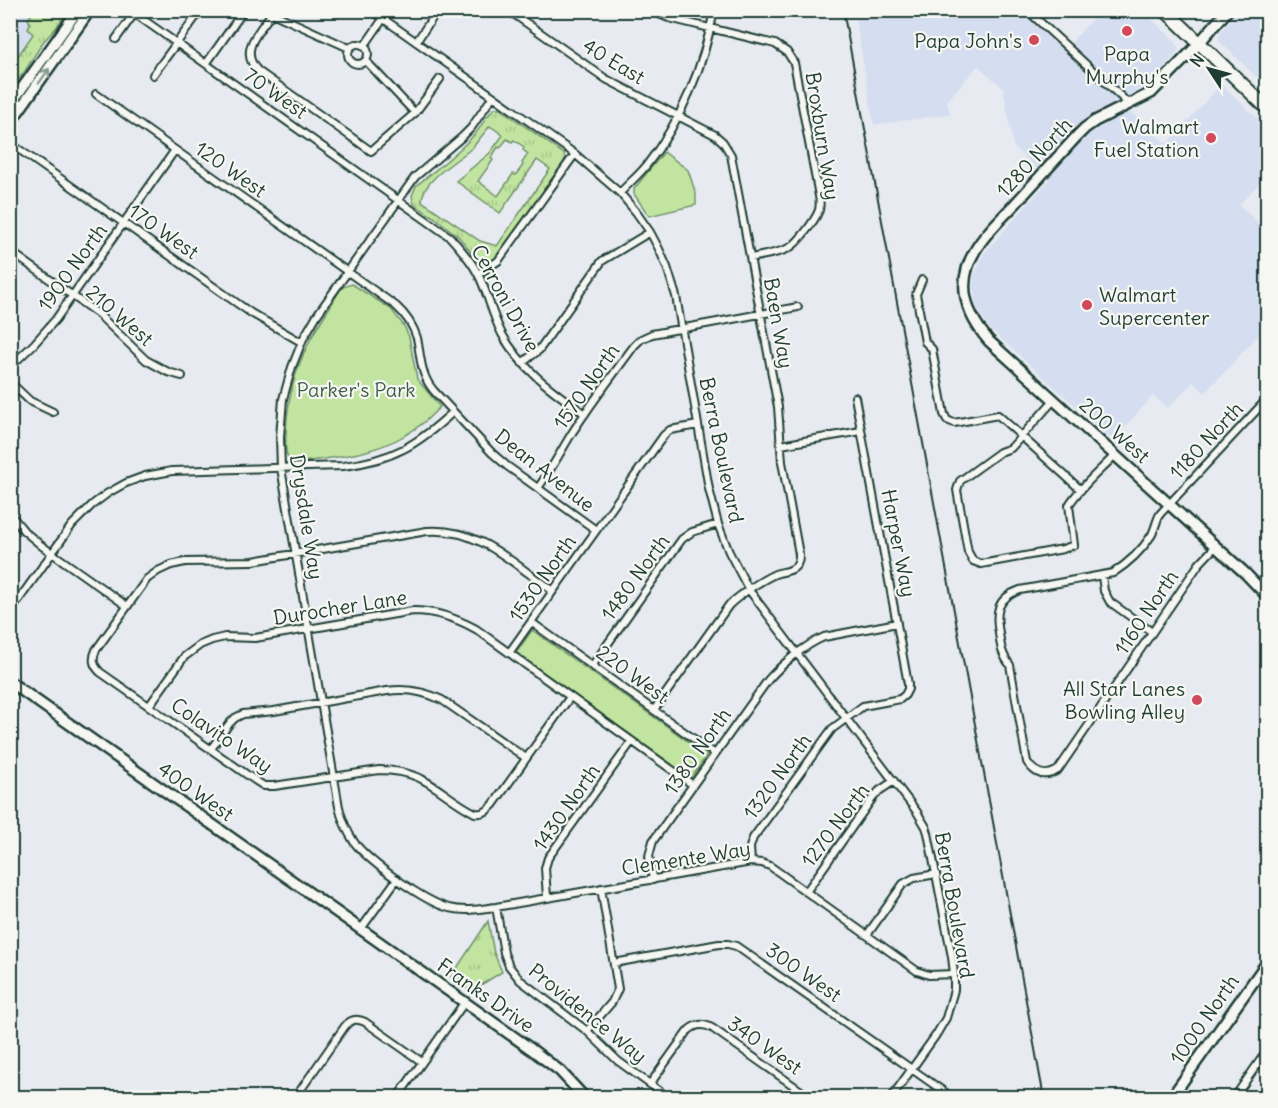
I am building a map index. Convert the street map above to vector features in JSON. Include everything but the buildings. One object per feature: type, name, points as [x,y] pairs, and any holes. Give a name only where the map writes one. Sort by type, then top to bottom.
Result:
[{"type":"highway","points":[[1165,10],[1264,106]]},
{"type":"street","points":[[10,105],[78,10]]},
{"type":"street","points":[[10,123],[90,10]]},
{"type":"street","points":[[153,75],[201,10]]},
{"type":"street","points":[[206,64],[244,10]]},
{"type":"street","points":[[283,18],[288,10]]},
{"type":"street","name":"Berra Boulevard","points":[[371,10],[575,154],[620,193],[660,249],[676,296],[709,489],[718,524],[729,552],[749,590],[894,781],[926,827],[954,974],[952,1001],[946,1018],[891,1098]]},
{"type":"street","points":[[416,42],[438,10]]},
{"type":"street","name":"40 East","points":[[508,10],[606,79],[677,116]]},
{"type":"street","points":[[649,10],[710,29]]},
{"type":"street","points":[[620,193],[660,147],[677,116],[697,71],[714,10]]},
{"type":"street","name":"1280 North","points":[[966,276],[970,260],[983,240],[1085,128],[1105,115],[1151,93],[1228,10]]},
{"type":"street","points":[[116,39],[135,12]]},
{"type":"street","name":"70 West","points":[[135,12],[399,199]]},
{"type":"street","points":[[349,48],[271,12],[254,38],[250,47],[250,56],[255,68],[371,151],[415,113],[440,79]]},
{"type":"street","points":[[1031,12],[1130,105]]},
{"type":"street","points":[[365,45],[383,19]]},
{"type":"street","name":"Broxburn Way","points":[[710,29],[775,44],[787,52],[794,63],[819,196],[815,218],[793,246],[751,258]]},
{"type":"street","points":[[356,43],[365,45],[369,52],[366,61],[358,64],[350,61],[349,48],[356,43]]},
{"type":"street","points":[[366,61],[415,113]]},
{"type":"street","name":"120 West","points":[[96,94],[347,272]]},
{"type":"street","name":"Drysdale Way","points":[[397,879],[364,854],[350,835],[341,815],[281,468],[280,437],[283,399],[301,342],[317,315],[415,177],[466,133],[493,96]]},
{"type":"street","name":"Baen Way","points":[[677,116],[715,135],[729,150],[778,406],[782,462],[799,560],[796,566],[788,571],[771,575],[749,590]]},
{"type":"street","name":"170 West","points":[[10,142],[251,313],[301,342]]},
{"type":"street","name":"1900 North","points":[[10,367],[44,334],[73,296],[175,150]]},
{"type":"street","points":[[478,274],[498,261],[575,154]]},
{"type":"street","name":"Cerroni Drive","points":[[399,199],[450,237],[467,258],[478,274],[503,336],[522,363],[539,381],[585,414]]},
{"type":"street","points":[[522,363],[539,350],[602,261],[650,232]]},
{"type":"street","name":"210 West","points":[[10,251],[105,321],[137,354],[168,372],[182,376]]},
{"type":"street","name":"Dean Avenue","points":[[347,272],[396,306],[406,316],[415,332],[425,378],[434,391],[492,453],[596,530]]},
{"type":"street","name":"200 West","points":[[966,276],[964,289],[966,303],[972,318],[989,341],[1216,546],[1268,597]]},
{"type":"street","points":[[922,280],[916,294],[925,342],[932,350],[947,420],[954,423],[998,415],[1081,490]]},
{"type":"street","name":"1570 North","points":[[538,488],[552,470],[585,414],[637,342],[648,335],[798,307]]},
{"type":"street","points":[[10,382],[30,401],[53,412]]},
{"type":"street","name":"Harper Way","points":[[855,397],[908,684],[905,695]]},
{"type":"street","name":"1180 North","points":[[1038,774],[1027,762],[1010,664],[1002,655],[996,619],[1004,600],[1020,590],[1101,576],[1113,573],[1125,565],[1152,536],[1160,514],[1268,398]]},
{"type":"street","points":[[1054,400],[1011,448],[1000,452],[963,477],[958,485],[968,552],[973,561],[981,564],[1064,549],[1074,545],[1069,504],[1115,455]]},
{"type":"street","points":[[10,612],[72,525],[108,493],[136,479],[153,473],[172,471],[343,466],[365,463],[385,457],[418,441],[453,412]]},
{"type":"street","name":"1530 North","points":[[509,653],[664,435],[670,430],[698,424]]},
{"type":"street","points":[[781,446],[861,431]]},
{"type":"street","points":[[10,514],[33,539],[127,606],[147,579],[158,571],[185,561],[253,561],[427,531],[450,531],[472,537],[486,544],[553,591]]},
{"type":"street","name":"1480 North","points":[[592,666],[682,539],[692,532],[718,524]]},
{"type":"street","name":"1160 North","points":[[1038,774],[1052,774],[1058,770],[1199,564],[1216,546]]},
{"type":"street","points":[[1101,576],[1104,591],[1110,602],[1152,632]]},
{"type":"street","points":[[654,710],[723,612],[749,590]]},
{"type":"street","name":"Colavito Way","points":[[127,606],[96,650],[93,656],[95,667],[264,786],[379,770],[402,772],[425,780],[469,810],[481,813],[488,811],[493,805],[526,758]]},
{"type":"street","name":"Durocher Lane","points":[[148,705],[184,657],[206,642],[225,637],[255,638],[413,611],[429,612],[446,615],[476,629],[693,785]]},
{"type":"street","name":"220 West","points":[[531,622],[715,754]]},
{"type":"street","name":"1380 North","points":[[653,880],[650,861],[651,846],[656,836],[776,671],[816,640],[897,623]]},
{"type":"street","name":"400 West","points":[[10,682],[361,929]]},
{"type":"street","points":[[211,749],[229,724],[243,714],[274,711],[395,690],[412,690],[428,694],[449,704],[526,758],[570,697]]},
{"type":"street","name":"1320 North","points":[[751,862],[750,847],[753,838],[828,733],[863,706],[900,699],[905,695]]},
{"type":"street","name":"1430 North","points":[[547,897],[544,879],[548,858],[632,741]]},
{"type":"street","name":"1270 North","points":[[806,892],[872,799],[894,781]]},
{"type":"street","name":"Clemente Way","points":[[397,879],[428,900],[451,908],[468,910],[751,862],[762,863],[770,866],[921,973],[954,974]]},
{"type":"street","points":[[867,935],[903,884],[914,878],[936,874]]},
{"type":"street","points":[[361,929],[397,879]]},
{"type":"street","points":[[587,1031],[612,1002],[618,986],[601,888]]},
{"type":"street","name":"Providence Way","points":[[496,907],[504,953],[513,972],[528,987],[587,1031],[618,1061],[669,1098]]},
{"type":"street","name":"Franks Drive","points":[[361,929],[549,1063],[565,1076],[585,1098]]},
{"type":"street","name":"300 West","points":[[614,963],[719,944],[736,946],[953,1098]]},
{"type":"street","name":"1000 North","points":[[1171,1098],[1268,961]]},
{"type":"street","points":[[397,1098],[464,1003]]},
{"type":"street","points":[[295,1098],[345,1026],[356,1019],[365,1022],[422,1062]]},
{"type":"street","name":"340 West","points":[[650,1084],[688,1031],[698,1024],[712,1028],[811,1098]]},
{"type":"street","points":[[1234,1098],[1268,1049]]},
{"type":"shaded area","points":[[11,11],[48,11],[11,63]]},
{"type":"shaded area","points":[[854,11],[1028,11],[1025,14],[1064,50],[1100,11],[1143,11],[1176,42],[1179,50],[1156,77],[1119,102],[1167,144],[1221,84],[1267,127],[1267,175],[1239,205],[1261,225],[1267,218],[1267,326],[1205,393],[1193,382],[1168,408],[1153,396],[1113,440],[988,327],[975,304],[973,278],[984,253],[1050,179],[1017,151],[1013,144],[1003,88],[978,66],[947,101],[950,114],[874,125]]},
{"type":"shaded area","points":[[1238,11],[1267,11],[1267,87],[1218,40],[1221,31]]},
{"type":"green space","points":[[34,11],[68,11],[43,42],[11,89],[11,66],[33,34],[28,29],[30,23],[28,19]]},
{"type":"green space","points":[[495,108],[499,108],[564,154],[565,158],[497,256],[491,261],[480,264],[459,237],[414,204],[412,196],[416,186],[467,142]],"holes":[[[490,126],[503,135],[490,153],[456,181],[500,213],[537,160],[550,169],[497,246],[480,241],[422,201],[424,193],[434,178],[472,148]],[[507,139],[512,142],[514,140],[524,147],[523,150],[528,154],[516,175],[513,174],[498,196],[478,181],[493,160],[491,158],[498,147],[500,148]]]},
{"type":"green space","points":[[664,152],[688,170],[696,194],[696,205],[649,216],[634,194],[634,189]]},
{"type":"green space","name":"Parker's Park","points":[[352,284],[391,309],[404,326],[409,337],[417,379],[440,407],[422,424],[390,443],[360,453],[295,463],[287,455],[286,443],[289,401],[297,370],[318,325],[339,292],[343,287]]},
{"type":"green space","points":[[532,630],[707,755],[691,778],[516,653]]},
{"type":"green space","points":[[488,921],[494,953],[502,972],[471,991],[451,977]]},
{"type":"railway","points":[[843,10],[1044,1098]]},
{"type":"place","name":"Papa Murphy's","points":[[1127,31]]},
{"type":"place","name":"Papa John's","points":[[1034,40]]},
{"type":"place","name":"Walmart Fuel Station","points":[[1211,138]]},
{"type":"place","name":"Walmart Supercenter","points":[[1087,305]]},
{"type":"place","name":"All Star Lanes Bowling Alley","points":[[1197,700]]}]
